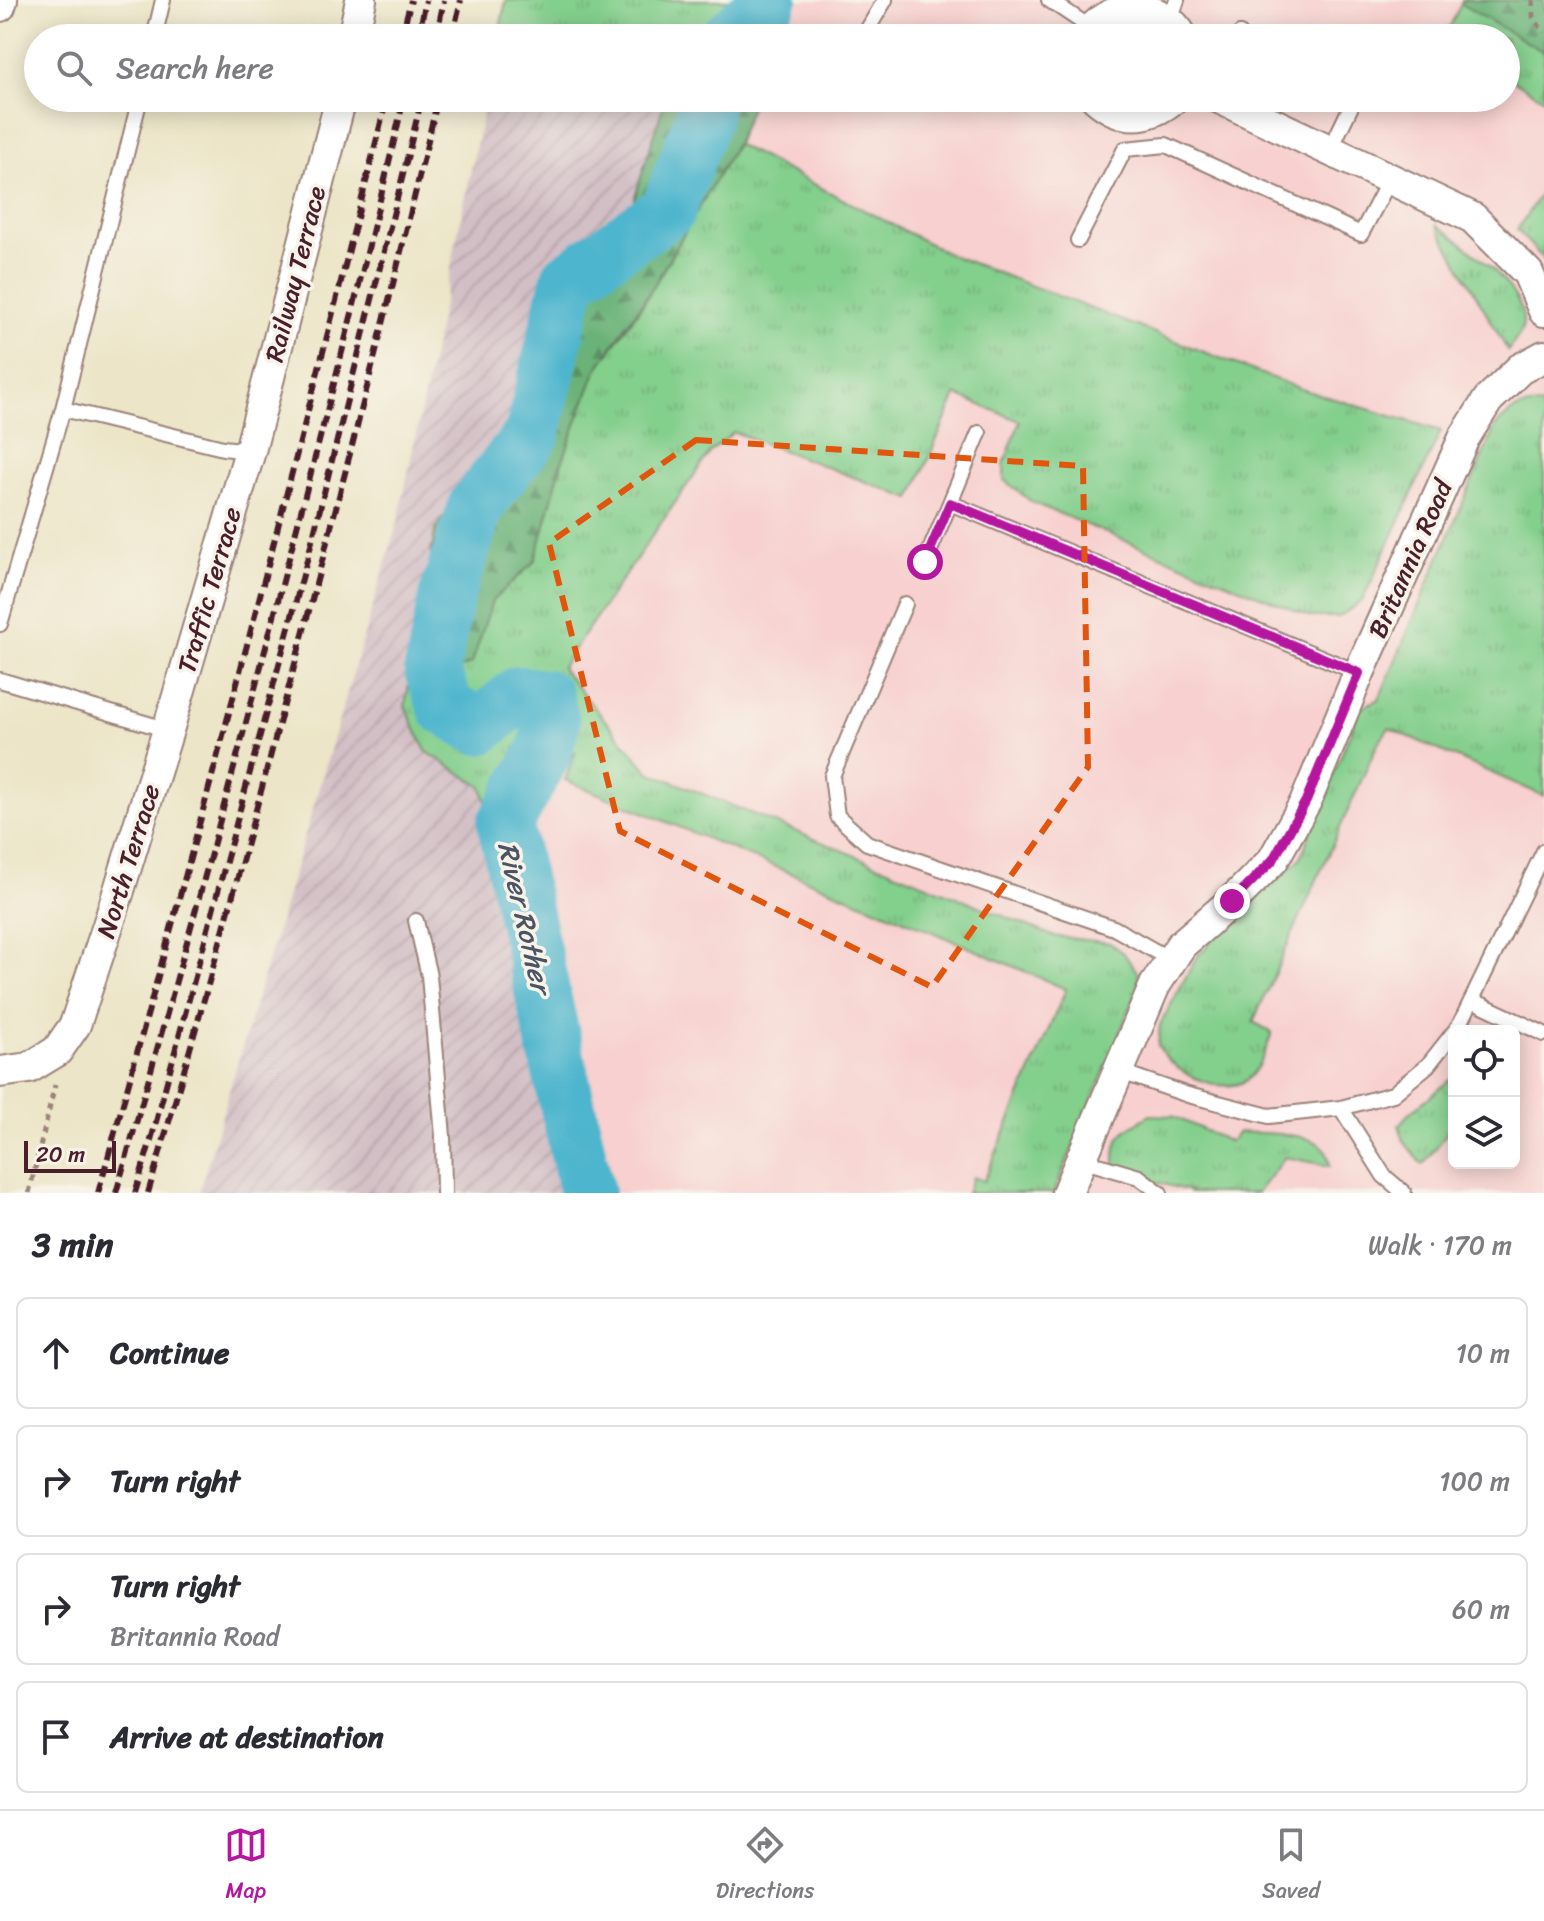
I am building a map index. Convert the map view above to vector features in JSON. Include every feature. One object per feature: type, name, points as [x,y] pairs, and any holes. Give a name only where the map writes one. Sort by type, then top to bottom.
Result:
[{"type":"street","points":[[356,24],[361,0]]},
{"type":"street","points":[[1097,24],[1104,16],[1120,9],[1138,7],[1177,20]]},
{"type":"street","name":"Railway Terrace","points":[[250,451],[337,112]]},
{"type":"street","points":[[1120,112],[1140,115],[1150,112]]},
{"type":"street","points":[[1249,112],[1473,218],[1528,273],[1544,311]]},
{"type":"street","name":"Britannia Road","points":[[1067,1193],[1155,985],[1181,945],[1273,860],[1306,801],[1359,673],[1464,438],[1488,400],[1520,369],[1544,356]]},
{"type":"street","name":"Traffic Terrace","points":[[168,730],[250,451]]},
{"type":"street","name":"North Terrace","points":[[57,1051],[75,1025],[168,730]]},
{"type":"street","points":[[0,1072],[29,1068],[57,1051]]},
{"type":"lane","points":[[157,24],[163,0]]},
{"type":"lane","points":[[871,24],[885,0]]},
{"type":"lane","points":[[1049,0],[1078,24]]},
{"type":"lane","points":[[0,624],[63,409],[137,112]]},
{"type":"lane","points":[[1330,150],[1348,112]]},
{"type":"lane","points":[[1078,240],[1125,149],[1166,145],[1361,234],[1390,179]]},
{"type":"lane","points":[[63,409],[223,448],[250,451]]},
{"type":"lane","points":[[925,562],[979,433]]},
{"type":"lane","points":[[950,503],[1359,673]]},
{"type":"lane","points":[[905,604],[832,776],[837,816],[867,843],[1114,928],[1171,960]]},
{"type":"lane","points":[[0,680],[168,730]]},
{"type":"lane","points":[[1459,1025],[1544,851]]},
{"type":"lane","points":[[416,921],[429,976],[443,1136],[444,1193]]},
{"type":"lane","points":[[1472,1000],[1544,1034]]},
{"type":"lane","points":[[1118,1071],[1188,1095],[1269,1116],[1341,1108],[1393,1094],[1428,1065],[1448,1040]]},
{"type":"lane","points":[[1341,1108],[1384,1176],[1404,1193]]},
{"type":"lane","points":[[1081,1160],[1139,1177],[1160,1193]]},
{"type":"path","points":[[1533,0],[1533,17],[1544,33]]},
{"type":"path","points":[[29,1193],[54,1092],[57,1051]]},
{"type":"highlighted area","points":[[696,440],[1083,466],[1088,767],[932,987],[620,831],[549,543]]},
{"type":"shaded area","points":[[797,0],[1462,0],[1461,5],[1495,24],[787,24]]},
{"type":"shaded area","points":[[1520,38],[1544,52],[1544,1193],[604,1193],[533,910],[526,828],[578,746],[560,668],[710,452],[950,255],[736,144],[749,112],[1520,112]]},
{"type":"shaded area","points":[[483,112],[661,112],[627,223],[589,245],[553,278],[514,432],[479,462],[426,751],[483,787],[575,1193],[199,1193],[398,521]]},
{"type":"green space","points":[[506,0],[739,0],[709,24],[501,24]]},
{"type":"green space","points":[[739,0],[797,0],[787,24],[709,24]]},
{"type":"green space","points":[[1462,0],[1544,0],[1544,52],[1520,38],[1520,24],[1496,24],[1461,4]]},
{"type":"green space","points":[[1461,4],[1496,24],[1451,24]]},
{"type":"green space","points":[[1520,38],[1544,52],[1544,99],[1520,84]]},
{"type":"green space","points":[[661,112],[749,112],[736,144],[654,285],[596,371],[561,465],[535,561],[492,601],[472,663],[449,673],[416,644],[435,531],[479,462],[514,432],[553,278],[589,245],[627,222]]},
{"type":"green space","points":[[736,144],[951,255],[1301,389],[1441,431],[1362,601],[1339,617],[1311,617],[1033,503],[1004,480],[1004,464],[1020,421],[956,395],[911,499],[734,432],[710,452],[561,668],[649,772],[1053,936],[1110,943],[1124,954],[1138,973],[1138,989],[1054,1193],[967,1193],[973,1177],[984,1181],[1066,989],[565,780],[576,751],[526,828],[488,809],[482,787],[426,751],[405,706],[416,644],[449,673],[472,663],[492,601],[535,561],[561,465],[596,371],[644,303]]},
{"type":"green space","points":[[1544,188],[1544,260],[1517,230]]},
{"type":"green space","points":[[1436,224],[1492,269],[1516,299],[1522,314],[1522,329],[1508,351]]},
{"type":"green space","points":[[1544,405],[1544,796],[1389,728],[1378,743],[1253,1022],[1272,1032],[1258,1066],[1245,1081],[1236,1084],[1216,1084],[1195,1078],[1177,1067],[1158,1046],[1160,1025],[1196,958],[1225,926],[1300,859],[1360,708],[1379,699],[1495,427],[1516,409]]},
{"type":"green space","points":[[1448,1082],[1448,1132],[1423,1165],[1404,1142],[1399,1125]]},
{"type":"green space","points":[[1150,1115],[1173,1116],[1230,1142],[1238,1132],[1284,1134],[1307,1139],[1324,1148],[1330,1166],[1285,1157],[1257,1193],[1189,1193],[1126,1174],[1115,1164],[1119,1138]]},
{"type":"waterway","name":"River Rother","points":[[743,24],[769,0]]},
{"type":"waterway","name":"River Rother","points":[[587,1193],[505,824],[545,751],[552,722],[545,697],[519,694],[480,727],[446,708],[432,670],[447,594],[477,504],[532,435],[569,279],[668,210],[704,112]]},
{"type":"railway","points":[[405,24],[411,0]]},
{"type":"railway","points":[[421,24],[426,0]]},
{"type":"railway","points":[[439,24],[444,0]]},
{"type":"railway","points":[[455,24],[461,0]]},
{"type":"railway","points":[[98,1193],[247,646],[383,112]]},
{"type":"railway","points":[[116,1193],[256,685],[354,307],[401,112]]},
{"type":"railway","points":[[135,1193],[310,549],[419,112]]},
{"type":"railway","points":[[148,1193],[301,643],[435,112]]},
{"type":"route","points":[[925,562],[950,503],[1359,673],[1306,801],[1273,860],[1232,901]]}]
